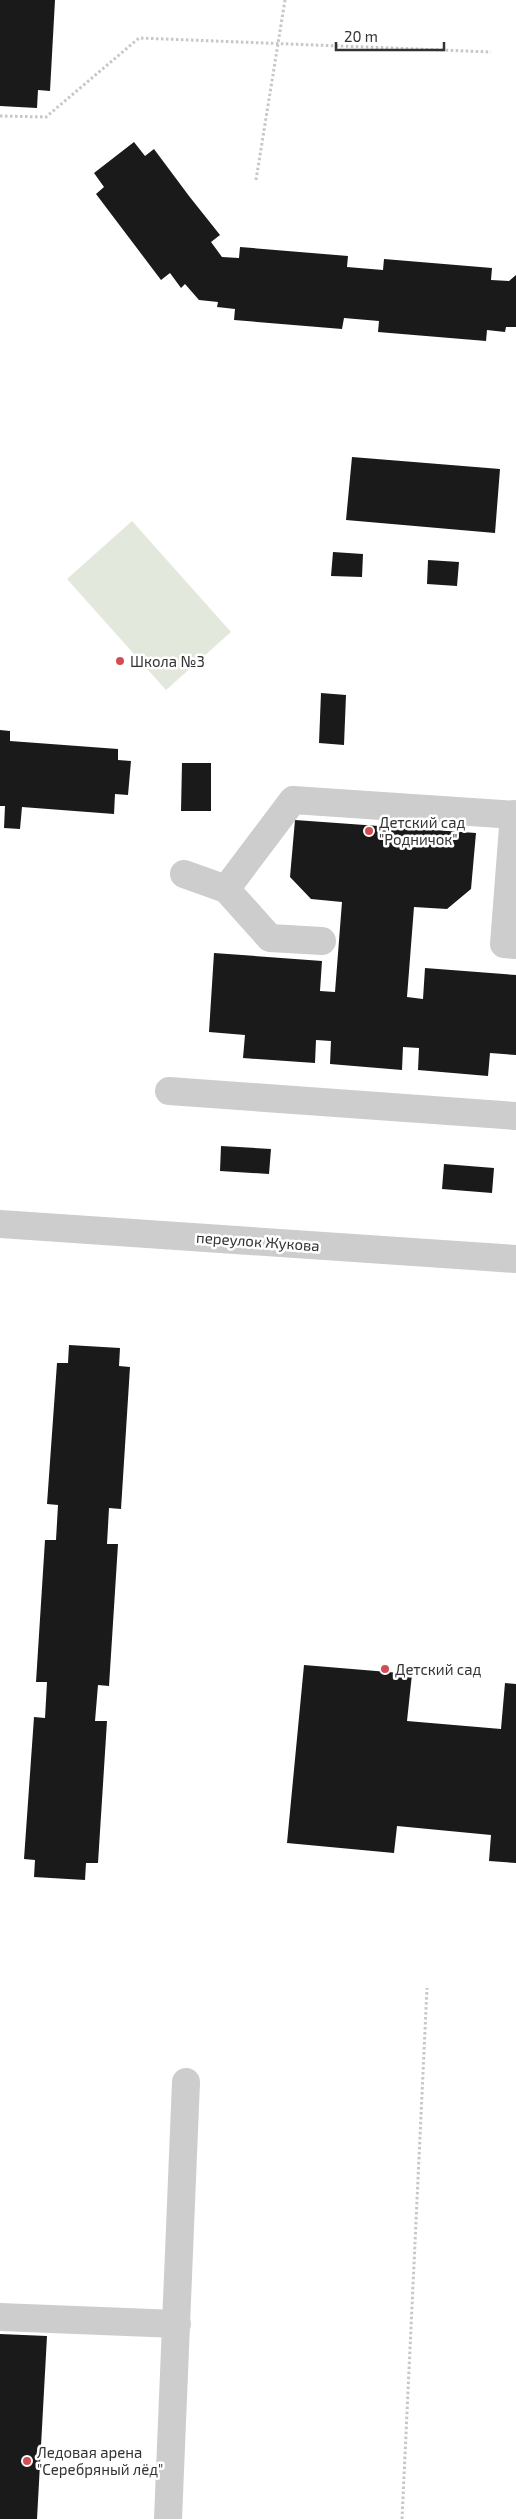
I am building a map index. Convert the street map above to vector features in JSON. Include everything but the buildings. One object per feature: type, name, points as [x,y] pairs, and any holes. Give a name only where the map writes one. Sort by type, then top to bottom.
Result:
[{"type":"street","points":[[226,889],[293,800],[515,815],[504,944],[516,945]]},
{"type":"street","points":[[184,874],[226,889],[270,938],[322,941]]},
{"type":"street","points":[[169,1091],[516,1116]]},
{"type":"street","name":"переулок Жукова","points":[[0,1224],[516,1259]]},
{"type":"street","points":[[168,2519],[186,2082]]},
{"type":"street","points":[[0,2317],[177,2324]]},
{"type":"path","points":[[256,180],[284,0]]},
{"type":"path","points":[[0,116],[46,118],[139,38],[491,52]]},
{"type":"path","points":[[402,2519],[428,1988]]},
{"type":"shaded area","points":[[132,521],[231,632],[166,690],[67,579]]},
{"type":"place","name":"Школа №3","points":[[120,661]]},
{"type":"place","name":"Детский сад \"Родничок\"","points":[[369,831]]},
{"type":"place","name":"Детский сад","points":[[385,1669]]},
{"type":"place","name":"Ледовая арена \"Серебряный лёд\"","points":[[27,2461]]}]
